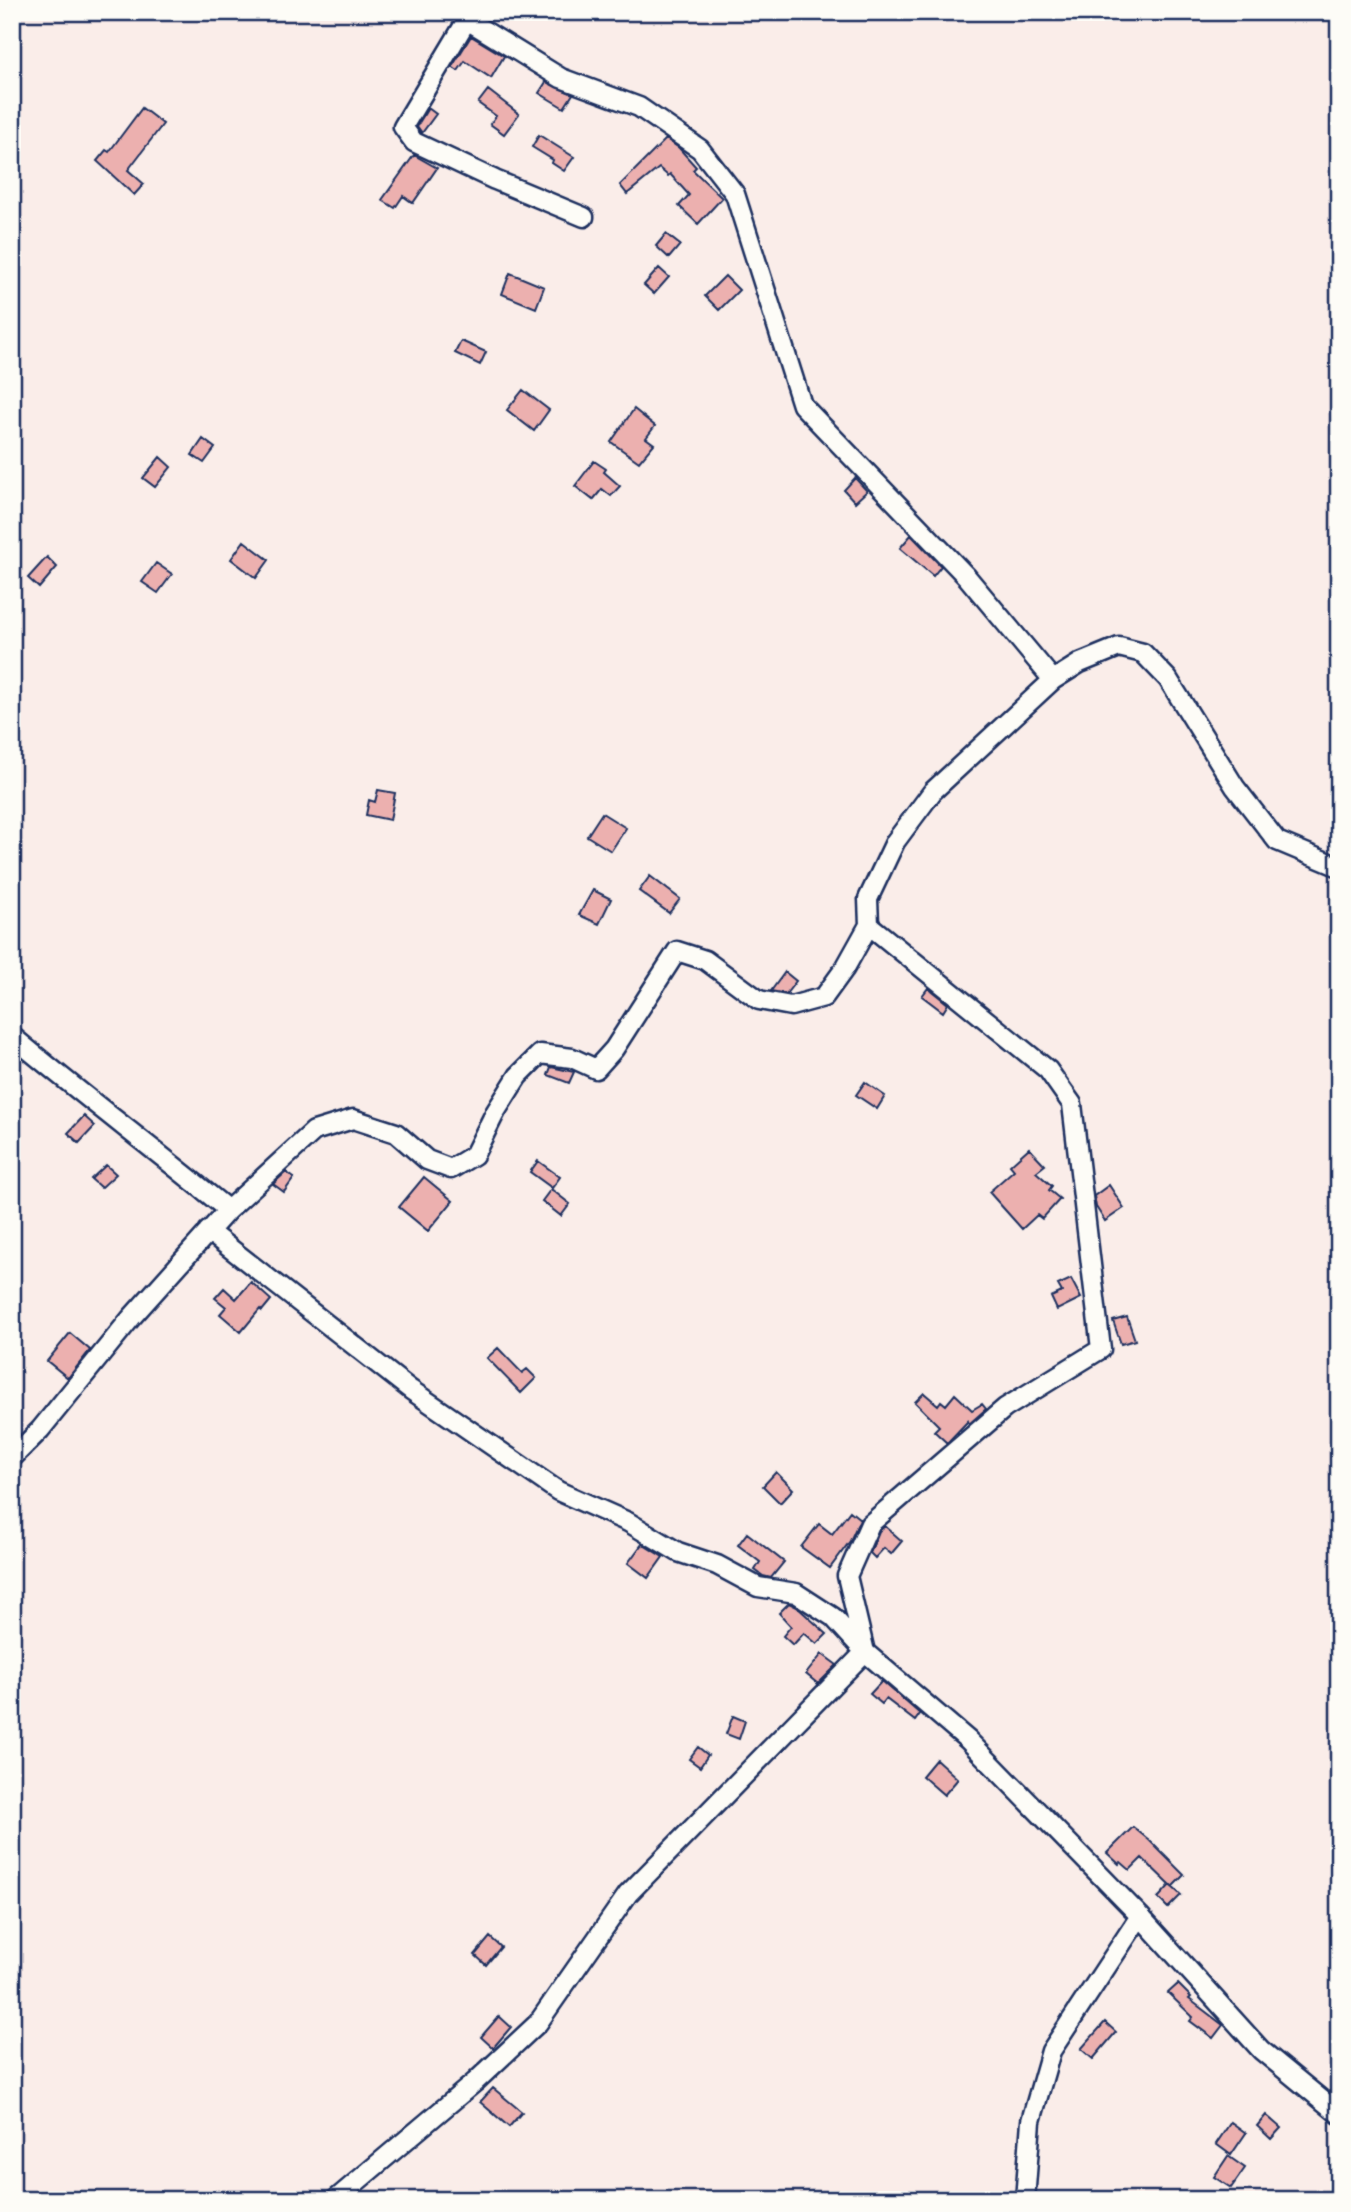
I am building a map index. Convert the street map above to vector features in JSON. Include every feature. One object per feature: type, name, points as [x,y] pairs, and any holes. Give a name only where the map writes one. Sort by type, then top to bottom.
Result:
[{"type":"street","points":[[584,217],[414,142],[403,127],[467,16],[561,78],[639,107],[700,149],[735,194],[802,405],[967,577],[1053,680]]},
{"type":"street","points":[[12,1458],[40,1430],[131,1318],[208,1231],[314,1131],[353,1119],[396,1133],[427,1160],[451,1169],[474,1155],[496,1111],[518,1076],[540,1054],[572,1058],[596,1069],[614,1049],[677,951],[705,960],[759,1000],[791,1006],[824,997],[845,968],[869,925],[868,899],[895,842],[933,791],[1053,680],[1080,663],[1119,647],[1143,653],[1168,679],[1235,787],[1277,841],[1339,867]]},
{"type":"street","points":[[865,1652],[848,1576],[870,1524],[1005,1408],[1101,1349],[1072,1104],[1048,1070],[869,925]]},
{"type":"street","points":[[12,1036],[73,1088],[132,1131],[228,1210]]},
{"type":"street","points":[[208,1231],[411,1390],[558,1491],[628,1522],[678,1552],[717,1565],[758,1587],[796,1593],[833,1617],[865,1652],[968,1740],[1140,1916],[1261,2050],[1339,2114]]},
{"type":"street","points":[[335,2200],[475,2082],[538,2023],[628,1895],[865,1652]]},
{"type":"street","points":[[1025,2200],[1031,2121],[1051,2051],[1140,1916]]},
{"type":"building","points":[[471,36],[504,56],[491,78],[465,61],[458,71],[452,67]]},
{"type":"building","points":[[546,82],[573,94],[564,108],[539,93]]},
{"type":"building","points":[[488,90],[519,114],[504,134],[490,124],[496,116],[478,103]]},
{"type":"building","points":[[142,108],[163,124],[128,170],[144,184],[134,195],[97,161],[106,150],[109,152]]},
{"type":"building","points":[[428,108],[436,114],[422,133],[417,126]]},
{"type":"building","points":[[539,135],[574,157],[564,171],[552,163],[553,160],[532,147]]},
{"type":"building","points":[[666,139],[679,148],[696,167],[693,170],[722,198],[698,224],[679,206],[689,195],[670,174],[668,176],[659,168],[627,194],[620,185]]},
{"type":"building","points":[[414,155],[437,168],[413,203],[403,196],[395,208],[382,200]]},
{"type":"building","points":[[666,234],[680,245],[669,258],[656,246]]},
{"type":"building","points":[[659,268],[669,277],[654,294],[644,285]]},
{"type":"building","points":[[510,273],[544,287],[536,308],[502,294]]},
{"type":"building","points":[[725,276],[739,290],[719,310],[705,296]]},
{"type":"building","points":[[461,341],[486,352],[480,365],[455,353]]},
{"type":"building","points":[[523,390],[549,410],[534,431],[507,410]]},
{"type":"building","points":[[634,409],[655,426],[646,438],[654,444],[639,462],[611,442]]},
{"type":"building","points":[[203,439],[215,448],[204,463],[192,455]]},
{"type":"building","points":[[160,457],[171,467],[155,487],[143,478]]},
{"type":"building","points":[[594,461],[606,469],[604,472],[620,486],[611,496],[602,489],[593,500],[575,486]]},
{"type":"building","points":[[855,478],[867,491],[855,502],[844,490]]},
{"type":"building","points":[[911,535],[941,566],[933,576],[900,548]]},
{"type":"building","points":[[244,541],[269,560],[256,578],[231,559]]},
{"type":"building","points":[[47,557],[57,567],[39,588],[28,578]]},
{"type":"building","points":[[156,563],[172,574],[158,593],[142,582]]},
{"type":"building","points":[[378,790],[395,793],[390,820],[366,815],[369,800],[375,802]]},
{"type":"building","points":[[602,813],[626,828],[611,851],[587,836]]},
{"type":"building","points":[[650,876],[680,899],[669,913],[639,891]]},
{"type":"building","points":[[593,890],[611,899],[599,924],[579,915]]},
{"type":"building","points":[[785,972],[796,981],[786,994],[771,991]]},
{"type":"building","points":[[928,988],[948,1004],[943,1012],[922,996]]},
{"type":"building","points":[[551,1067],[574,1072],[569,1083],[548,1075]]},
{"type":"building","points":[[865,1082],[885,1096],[877,1109],[856,1095]]},
{"type":"building","points":[[84,1116],[95,1126],[79,1143],[68,1133]]},
{"type":"building","points":[[1029,1148],[1045,1165],[1036,1172],[1052,1186],[1049,1190],[1060,1199],[1042,1219],[1037,1215],[1022,1229],[989,1192],[1014,1170],[1010,1165]]},
{"type":"building","points":[[538,1161],[560,1177],[552,1188],[530,1172]]},
{"type":"building","points":[[106,1165],[116,1174],[101,1188],[91,1179]]},
{"type":"building","points":[[286,1172],[294,1178],[284,1192],[273,1184]]},
{"type":"building","points":[[424,1177],[453,1201],[428,1231],[399,1207]]},
{"type":"building","points":[[1109,1185],[1124,1208],[1105,1221],[1096,1207],[1094,1196]]},
{"type":"building","points":[[551,1189],[570,1204],[561,1216],[542,1201]]},
{"type":"building","points":[[1071,1279],[1081,1298],[1057,1310],[1051,1297],[1062,1292],[1058,1285]]},
{"type":"building","points":[[251,1282],[271,1300],[241,1332],[220,1314],[226,1307],[215,1298],[224,1288],[236,1299]]},
{"type":"building","points":[[1127,1317],[1135,1340],[1121,1344],[1113,1321]]},
{"type":"building","points":[[70,1333],[90,1350],[68,1378],[47,1361]]},
{"type":"building","points":[[498,1348],[522,1373],[527,1369],[536,1378],[521,1393],[487,1358]]},
{"type":"building","points":[[924,1393],[938,1405],[941,1401],[946,1405],[955,1394],[972,1410],[982,1404],[986,1409],[969,1424],[968,1421],[947,1443],[934,1431],[939,1426],[915,1402]]},
{"type":"building","points":[[776,1472],[793,1489],[780,1503],[763,1486]]},
{"type":"building","points":[[850,1511],[860,1519],[850,1541],[830,1568],[801,1547],[819,1524],[832,1534]]},
{"type":"building","points":[[885,1526],[902,1541],[891,1554],[884,1548],[875,1558],[870,1553],[879,1531]]},
{"type":"building","points":[[747,1533],[784,1562],[771,1578],[755,1570],[760,1562],[738,1545]]},
{"type":"building","points":[[642,1544],[663,1557],[648,1578],[628,1563]]},
{"type":"building","points":[[789,1603],[827,1634],[817,1644],[804,1633],[793,1645],[783,1636],[791,1626],[779,1613]]},
{"type":"building","points":[[822,1654],[837,1665],[818,1684],[806,1674]]},
{"type":"building","points":[[882,1681],[920,1714],[915,1721],[886,1699],[882,1704],[870,1694]]},
{"type":"building","points":[[733,1716],[745,1721],[739,1739],[726,1734]]},
{"type":"building","points":[[698,1747],[708,1755],[700,1767],[689,1759]]},
{"type":"building","points":[[936,1759],[958,1779],[944,1795],[922,1776]]},
{"type":"building","points":[[1133,1827],[1184,1875],[1172,1887],[1142,1858],[1130,1870],[1107,1853]]},
{"type":"building","points":[[1170,1885],[1181,1895],[1168,1908],[1158,1898]]},
{"type":"building","points":[[490,1937],[501,1947],[486,1965],[475,1955]]},
{"type":"building","points":[[1178,1984],[1191,1997],[1189,1999],[1223,2025],[1213,2038],[1190,2021],[1193,2017],[1168,1993]]},
{"type":"building","points":[[499,2016],[511,2027],[493,2048],[481,2037]]},
{"type":"building","points":[[1105,2022],[1116,2032],[1093,2059],[1081,2049]]},
{"type":"building","points":[[493,2088],[522,2112],[509,2127],[480,2102]]},
{"type":"building","points":[[1266,2115],[1281,2128],[1271,2139],[1257,2126]]},
{"type":"building","points":[[1231,2122],[1246,2133],[1231,2155],[1216,2144]]},
{"type":"building","points":[[1228,2156],[1245,2168],[1231,2188],[1214,2177]]}]
